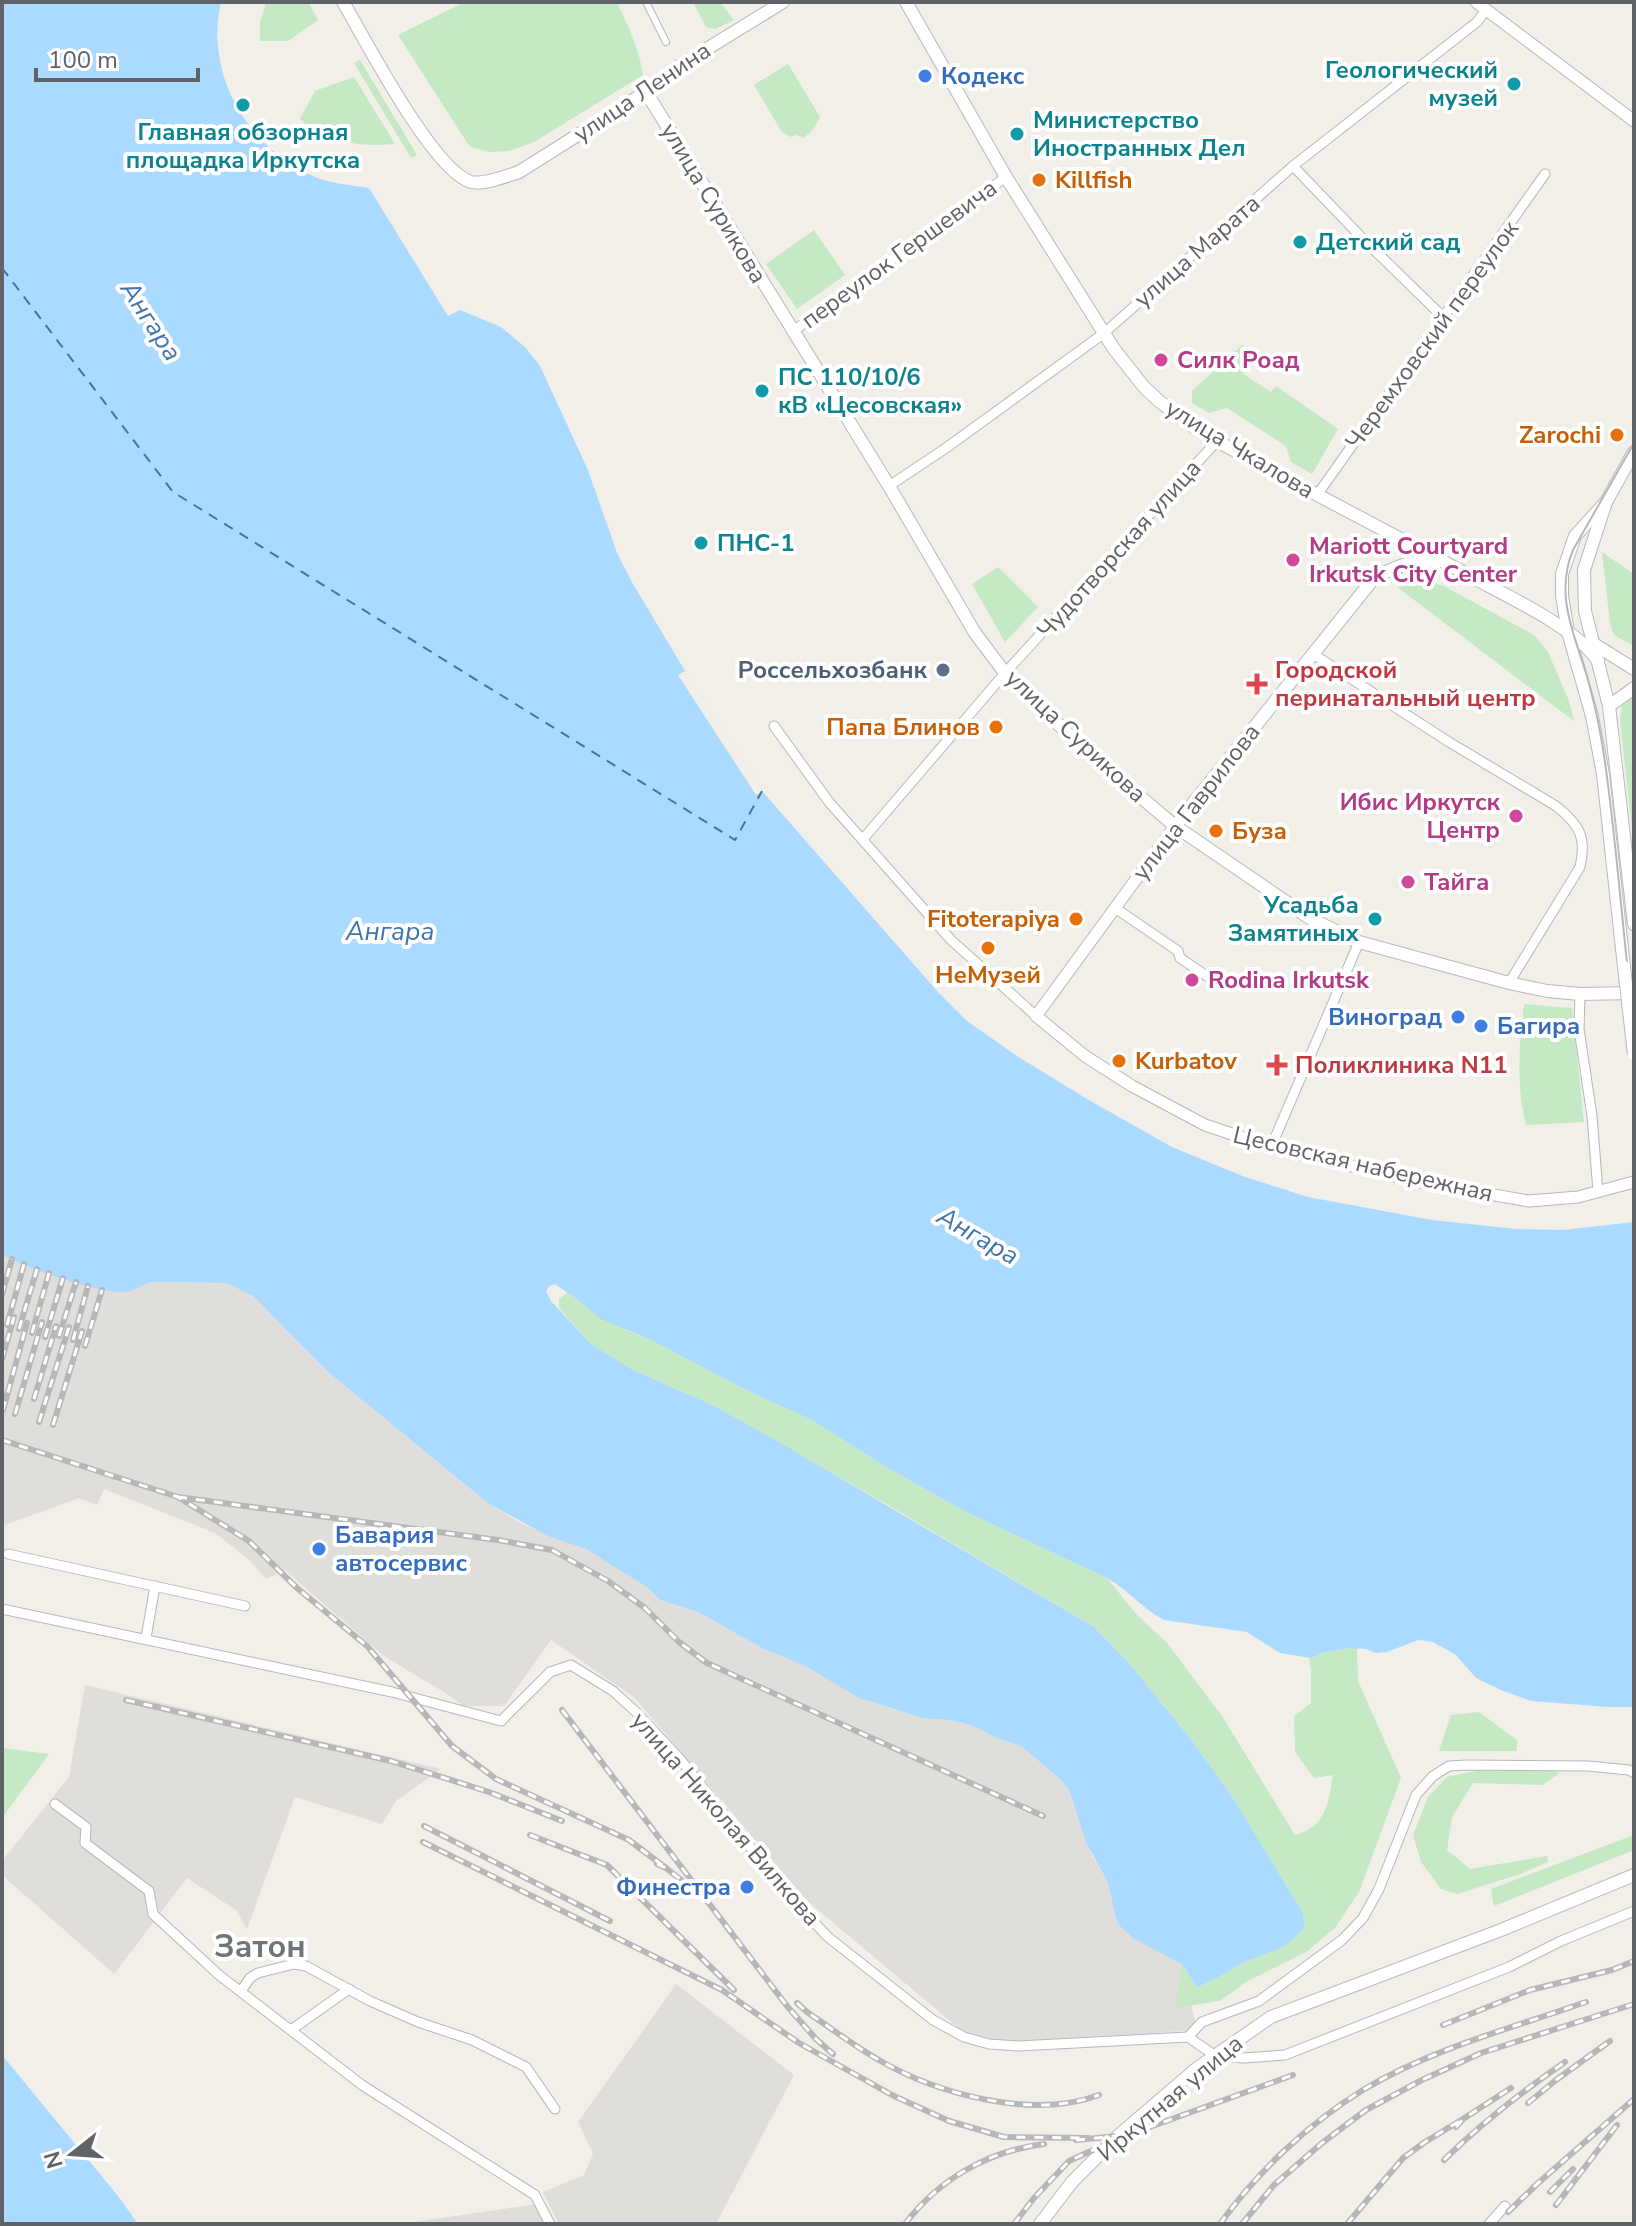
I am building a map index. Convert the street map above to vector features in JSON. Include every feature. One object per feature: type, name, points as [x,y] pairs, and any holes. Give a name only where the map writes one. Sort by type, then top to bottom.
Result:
[{"type":"main road","name":"улица Ленина","points":[[343,2],[412,119],[446,166],[471,182],[498,179],[529,165],[783,2]]},
{"type":"main road","name":"улица Чкалова","points":[[906,2],[1006,177],[1103,334],[1144,387],[1189,424],[1217,441],[1568,632],[1590,648],[1598,661]]},
{"type":"main road","name":"улица Сурикова","points":[[646,92],[889,486],[975,633],[1005,673],[1086,751],[1175,826],[1311,919],[1359,942],[1509,983],[1580,994],[1634,993]]},
{"type":"main road","points":[[1634,452],[1606,502],[1584,570],[1585,611],[1609,706],[1634,924]]},
{"type":"main road","points":[[1606,502],[1575,536],[1562,574],[1562,596],[1603,774],[1634,1054]]},
{"type":"main road","name":"улица Гаврилова","points":[[1175,826],[1374,578],[1410,563],[1429,560],[1448,565]]},
{"type":"main road","points":[[1594,644],[1634,669]]},
{"type":"main road","points":[[1609,706],[1634,688]]},
{"type":"main road","name":"Иркутная улица","points":[[1040,2224],[1072,2182],[1113,2141],[1214,2055],[1271,2017],[1501,1930],[1634,1875]]},
{"type":"street","points":[[646,2],[666,42]]},
{"type":"street","points":[[1485,5],[1634,121]]},
{"type":"street","name":"улица Марата","points":[[889,486],[1103,334],[1293,166],[1477,22],[1485,5]]},
{"type":"street","points":[[1293,166],[1443,317]]},
{"type":"street","name":"Черемховский переулок","points":[[1317,495],[1545,174]]},
{"type":"street","name":"переулок Гершевича","points":[[792,332],[1006,177]]},
{"type":"street","name":"Чудотворская улица","points":[[863,839],[1005,673],[1217,441]]},
{"type":"street","points":[[1313,654],[1449,742],[1556,806],[1571,818],[1580,831],[1583,852],[1580,867],[1509,983]]},
{"type":"street","name":"Цесовская набережная","points":[[774,726],[829,802],[951,940],[1085,1056],[1132,1086],[1205,1125],[1271,1147],[1420,1182],[1529,1201],[1578,1197],[1634,1182]]},
{"type":"street","name":"улица Гаврилова","points":[[1036,1016],[1175,826]]},
{"type":"street","points":[[1115,908],[1178,951],[1180,958],[1208,977]]},
{"type":"street","points":[[1271,1147],[1359,942]]},
{"type":"street","points":[[1580,994],[1579,1029],[1592,1116],[1598,1192]]},
{"type":"street","points":[[8,1554],[245,1606]]},
{"type":"street","points":[[146,1638],[155,1586]]},
{"type":"street","name":"улица Николая Вилкова","points":[[2,1609],[392,1692],[501,1721],[550,1672],[571,1665],[613,1691],[635,1711],[680,1759],[789,1896],[828,1937],[933,2020],[964,2037],[989,2044],[1019,2046],[1188,2037]]},
{"type":"street","points":[[1634,1773],[1588,1766],[1449,1766],[1433,1776],[1416,1795],[1379,1889],[1363,1918],[1342,1940],[1259,2001],[1202,2022],[1188,2037],[1214,2055],[1243,2058],[1285,2055],[1509,1967],[1561,1941],[1634,1911]]},
{"type":"street","points":[[55,1804],[86,1827],[85,1843],[149,1891],[153,1914],[219,1975],[362,2085],[535,2195],[550,2224]]},
{"type":"street","points":[[241,1991],[258,1973],[294,1964],[306,1966],[370,2001],[418,2022],[472,2040],[526,2067],[555,2109]]},
{"type":"street","points":[[291,2030],[349,1989]]},
{"type":"street","points":[[1489,2224],[1505,2206]]},
{"type":"shaded area","points":[[2,1254],[78,1283],[110,1291],[134,1290],[141,1284],[152,1282],[226,1283],[253,1296],[328,1372],[505,1514],[524,1525],[586,1549],[648,1588],[660,1600],[698,1612],[867,1701],[923,1718],[956,1721],[1021,1746],[1061,1780],[1070,1792],[1092,1855],[1108,1883],[1114,1910],[1182,1964],[1197,2030],[1018,2042],[1000,2041],[961,2030],[806,1900],[635,1698],[551,1640],[504,1706],[464,1706],[384,1656],[286,1571],[266,1579],[246,1557],[215,1533],[104,1489],[97,1505],[79,1498],[2,1526]]},
{"type":"shaded area","points":[[85,1685],[441,1769],[396,1801],[382,1824],[295,1797],[247,1929],[236,1910],[187,1878],[114,1974],[2,1875],[2,1861],[69,1777]]},
{"type":"shaded area","points":[[676,1984],[794,2075],[716,2224],[559,2224],[543,2192],[584,2175],[593,2154],[578,2122]]},
{"type":"shaded area","points":[[537,2204],[546,2224],[400,2224]]},
{"type":"green space","points":[[266,2],[308,2],[318,20],[288,41],[260,41],[260,23]]},
{"type":"green space","points":[[465,2],[617,2],[636,46],[643,75],[534,142],[509,151],[490,152],[470,147],[398,35]]},
{"type":"green space","points":[[693,2],[720,2],[734,20],[715,29],[706,27]]},
{"type":"green space","points":[[360,60],[417,155],[411,158],[354,63]]},
{"type":"green space","points":[[788,64],[820,117],[804,138],[791,137],[782,132],[754,85]]},
{"type":"green space","points":[[354,77],[395,144],[344,142],[300,119],[315,91]]},
{"type":"green space","points":[[814,230],[845,275],[797,309],[766,264]]},
{"type":"green space","points":[[1242,345],[1255,355],[1243,374],[1271,392],[1276,386],[1338,429],[1312,474],[1291,462],[1286,446],[1227,408],[1209,413],[1192,403],[1192,391]]},
{"type":"green space","points":[[1602,552],[1634,574],[1634,646],[1614,635],[1610,624]]},
{"type":"green space","points":[[998,567],[1038,607],[1005,642],[972,584]]},
{"type":"green space","points":[[1422,583],[1442,585],[1534,635],[1548,652],[1574,721],[1397,587]]},
{"type":"green space","points":[[1634,696],[1634,848],[1620,720],[1622,706]]},
{"type":"green space","points":[[1524,1004],[1572,1008],[1584,1122],[1526,1125],[1519,1064]]},
{"type":"green space","points":[[567,1293],[628,1331],[812,1420],[966,1512],[1107,1578],[1137,1615],[1167,1643],[1222,1716],[1295,1835],[1314,1826],[1320,1819],[1327,1804],[1333,1775],[1314,1778],[1295,1752],[1294,1716],[1311,1703],[1309,1656],[1357,1648],[1358,1681],[1401,1778],[1359,1892],[1335,1928],[1306,1952],[1246,1982],[1220,2001],[1175,2008],[1182,1964],[1198,1986],[1244,1962],[1284,1947],[1303,1913],[1235,1801],[1193,1742],[1129,1663],[1094,1627],[710,1404],[631,1369],[590,1343],[559,1308],[559,1299]]},
{"type":"green space","points":[[1479,1712],[1517,1740],[1517,1751],[1439,1751],[1451,1715]]},
{"type":"green space","points":[[2,1748],[49,1754],[2,1818]]},
{"type":"green space","points":[[1481,1770],[1551,1770],[1560,1773],[1542,1785],[1473,1783],[1452,1817],[1447,1850],[1470,1869],[1547,1856],[1548,1862],[1457,1894],[1441,1889],[1421,1862],[1413,1835],[1428,1797],[1447,1777]]},
{"type":"green space","points":[[1634,1835],[1634,1850],[1494,1906],[1491,1889]]},
{"type":"water","name":"Ангара","points":[[2,2],[221,2],[217,29],[219,56],[236,106],[251,128],[270,148],[315,177],[369,188],[448,316],[460,310],[501,327],[525,347],[540,366],[588,470],[617,553],[633,584],[762,791],[967,1021],[1017,1056],[1172,1147],[1245,1177],[1308,1197],[1432,1220],[1516,1229],[1563,1230],[1634,1222],[1634,1707],[1531,1701],[1476,1678],[1456,1655],[1433,1642],[1418,1640],[1376,1653],[1348,1648],[1311,1658],[1280,1653],[1247,1632],[1164,1620],[1107,1578],[966,1512],[812,1420],[744,1389],[651,1340],[601,1319],[555,1284],[549,1286],[546,1291],[551,1301],[590,1343],[631,1369],[710,1404],[777,1441],[1094,1627],[1129,1663],[1193,1742],[1235,1801],[1303,1913],[1304,1928],[1284,1947],[1244,1962],[1197,1987],[1182,1964],[1134,1939],[1120,1926],[1108,1883],[1086,1842],[1070,1792],[1061,1780],[1021,1746],[956,1721],[923,1718],[859,1698],[809,1668],[762,1648],[698,1612],[660,1600],[648,1588],[586,1549],[548,1536],[489,1504],[328,1372],[253,1296],[226,1283],[152,1282],[127,1292],[112,1291],[61,1279],[2,1254]]},
{"type":"water","points":[[2,2055],[118,2196],[138,2224],[2,2224]]},
{"type":"pier","points":[[685,671],[762,791],[756,795],[678,675]]},
{"type":"ferry route","points":[[2,268],[173,492],[735,840],[762,791]]},
{"type":"tram line","points":[[1634,443],[1573,550],[1566,583],[1568,615],[1591,692],[1604,752],[1634,1027]]},
{"type":"railway","points":[[2,1294],[12,1259]]},
{"type":"railway","points":[[7,1325],[24,1264]]},
{"type":"railway","points":[[19,1329],[37,1269]]},
{"type":"railway","points":[[32,1333],[49,1273]]},
{"type":"railway","points":[[45,1337],[63,1278]]},
{"type":"railway","points":[[59,1336],[76,1282]]},
{"type":"railway","points":[[73,1340],[88,1286]]},
{"type":"railway","points":[[85,1346],[102,1290]]},
{"type":"railway","points":[[2,1359],[14,1317]]},
{"type":"railway","points":[[15,1414],[42,1322]]},
{"type":"railway","points":[[3,1410],[27,1323]]},
{"type":"railway","points":[[34,1399],[56,1326]]},
{"type":"railway","points":[[39,1422],[69,1327]]},
{"type":"railway","points":[[53,1425],[82,1331]]},
{"type":"railway","points":[[2,1440],[178,1497],[249,1541],[297,1588],[367,1646],[452,1746],[496,1779],[629,1840],[666,1868]]},
{"type":"railway","points":[[178,1497],[552,1550],[608,1581],[645,1608],[679,1642],[707,1663],[1043,1816]]},
{"type":"railway","points":[[126,1700],[391,1761],[489,1792],[562,1821]]},
{"type":"railway","points":[[562,1710],[787,2006],[833,2054]]},
{"type":"railway","points":[[424,1826],[610,1921]]},
{"type":"railway","points":[[530,1835],[607,1865],[734,1990]]},
{"type":"railway","points":[[423,1842],[722,1990],[799,2043],[892,2095],[949,2121],[1004,2137],[1088,2138]]},
{"type":"railway","points":[[657,1864],[708,1901]]},
{"type":"railway","points":[[1443,2025],[1530,1990],[1612,1970],[1634,1961]]},
{"type":"railway","points":[[1220,2224],[1250,2186],[1285,2150],[1363,2090],[1444,2051],[1586,2002]]},
{"type":"railway","points":[[797,2003],[879,2060],[957,2093],[986,2100],[1045,2105],[1099,2095]]},
{"type":"railway","points":[[1242,2224],[1274,2185],[1366,2110],[1481,2053],[1634,2004]]},
{"type":"railway","points":[[1528,2103],[1610,2041]]},
{"type":"railway","points":[[1444,2160],[1502,2108],[1565,2062]]},
{"type":"railway","points":[[1076,2140],[1128,2135],[1293,2075]]},
{"type":"railway","points":[[1456,2127],[1463,2119],[1511,2088]]},
{"type":"railway","points":[[1508,2212],[1634,2099]]},
{"type":"railway","points":[[1347,2224],[1403,2158],[1463,2119]]},
{"type":"railway","points":[[1556,2205],[1617,2125]]},
{"type":"railway","points":[[1014,2224],[1069,2161],[1113,2141]]},
{"type":"railway","points":[[905,2224],[933,2194],[966,2170],[1003,2153],[1044,2144]]},
{"type":"railway","points":[[1550,2192],[1573,2169]]},
{"type":"place","name":"Кодекс","points":[[925,76]]},
{"type":"place","name":"Геологический музей","points":[[1514,84]]},
{"type":"place","name":"Главная обзорная площадка Иркутска","points":[[243,105]]},
{"type":"place","name":"Министерство Иностранных Дел","points":[[1017,134]]},
{"type":"place","name":"Killfish","points":[[1039,180]]},
{"type":"place","name":"Детский сад","points":[[1300,242]]},
{"type":"place","name":"Силк Роад","points":[[1161,360]]},
{"type":"place","name":"ПС 110/10/6 кВ «Цесовская»","points":[[762,391]]},
{"type":"place","name":"Zarochi","points":[[1617,435]]},
{"type":"place","name":"ПНС-1","points":[[701,543]]},
{"type":"place","name":"Mariott Courtyard Irkutsk City Center","points":[[1293,560]]},
{"type":"place","name":"Россельхозбанк","points":[[943,670]]},
{"type":"place","name":"Городской перинатальный центр","points":[[1257,684]]},
{"type":"place","name":"Папа Блинов","points":[[996,727]]},
{"type":"place","name":"Ибис Иркутск Центр","points":[[1516,816]]},
{"type":"place","name":"Буза","points":[[1216,831]]},
{"type":"place","name":"Тайга","points":[[1408,882]]},
{"type":"place","name":"Fitoterapiya","points":[[1076,919]]},
{"type":"place","name":"Усадьба Замятиных","points":[[1375,919]]},
{"type":"place","name":"НеМузей","points":[[988,948]]},
{"type":"place","name":"Rodina Irkutsk","points":[[1192,980]]},
{"type":"place","name":"Виноград","points":[[1458,1017]]},
{"type":"place","name":"Багира","points":[[1481,1026]]},
{"type":"place","name":"Kurbatov","points":[[1119,1061]]},
{"type":"place","name":"Поликлиника N11","points":[[1277,1065]]},
{"type":"place","name":"Бавария автосервис","points":[[319,1549]]},
{"type":"place","name":"Финестра","points":[[747,1887]]},
{"type":"district","name":"Затон","points":[[260,1946]]}]
